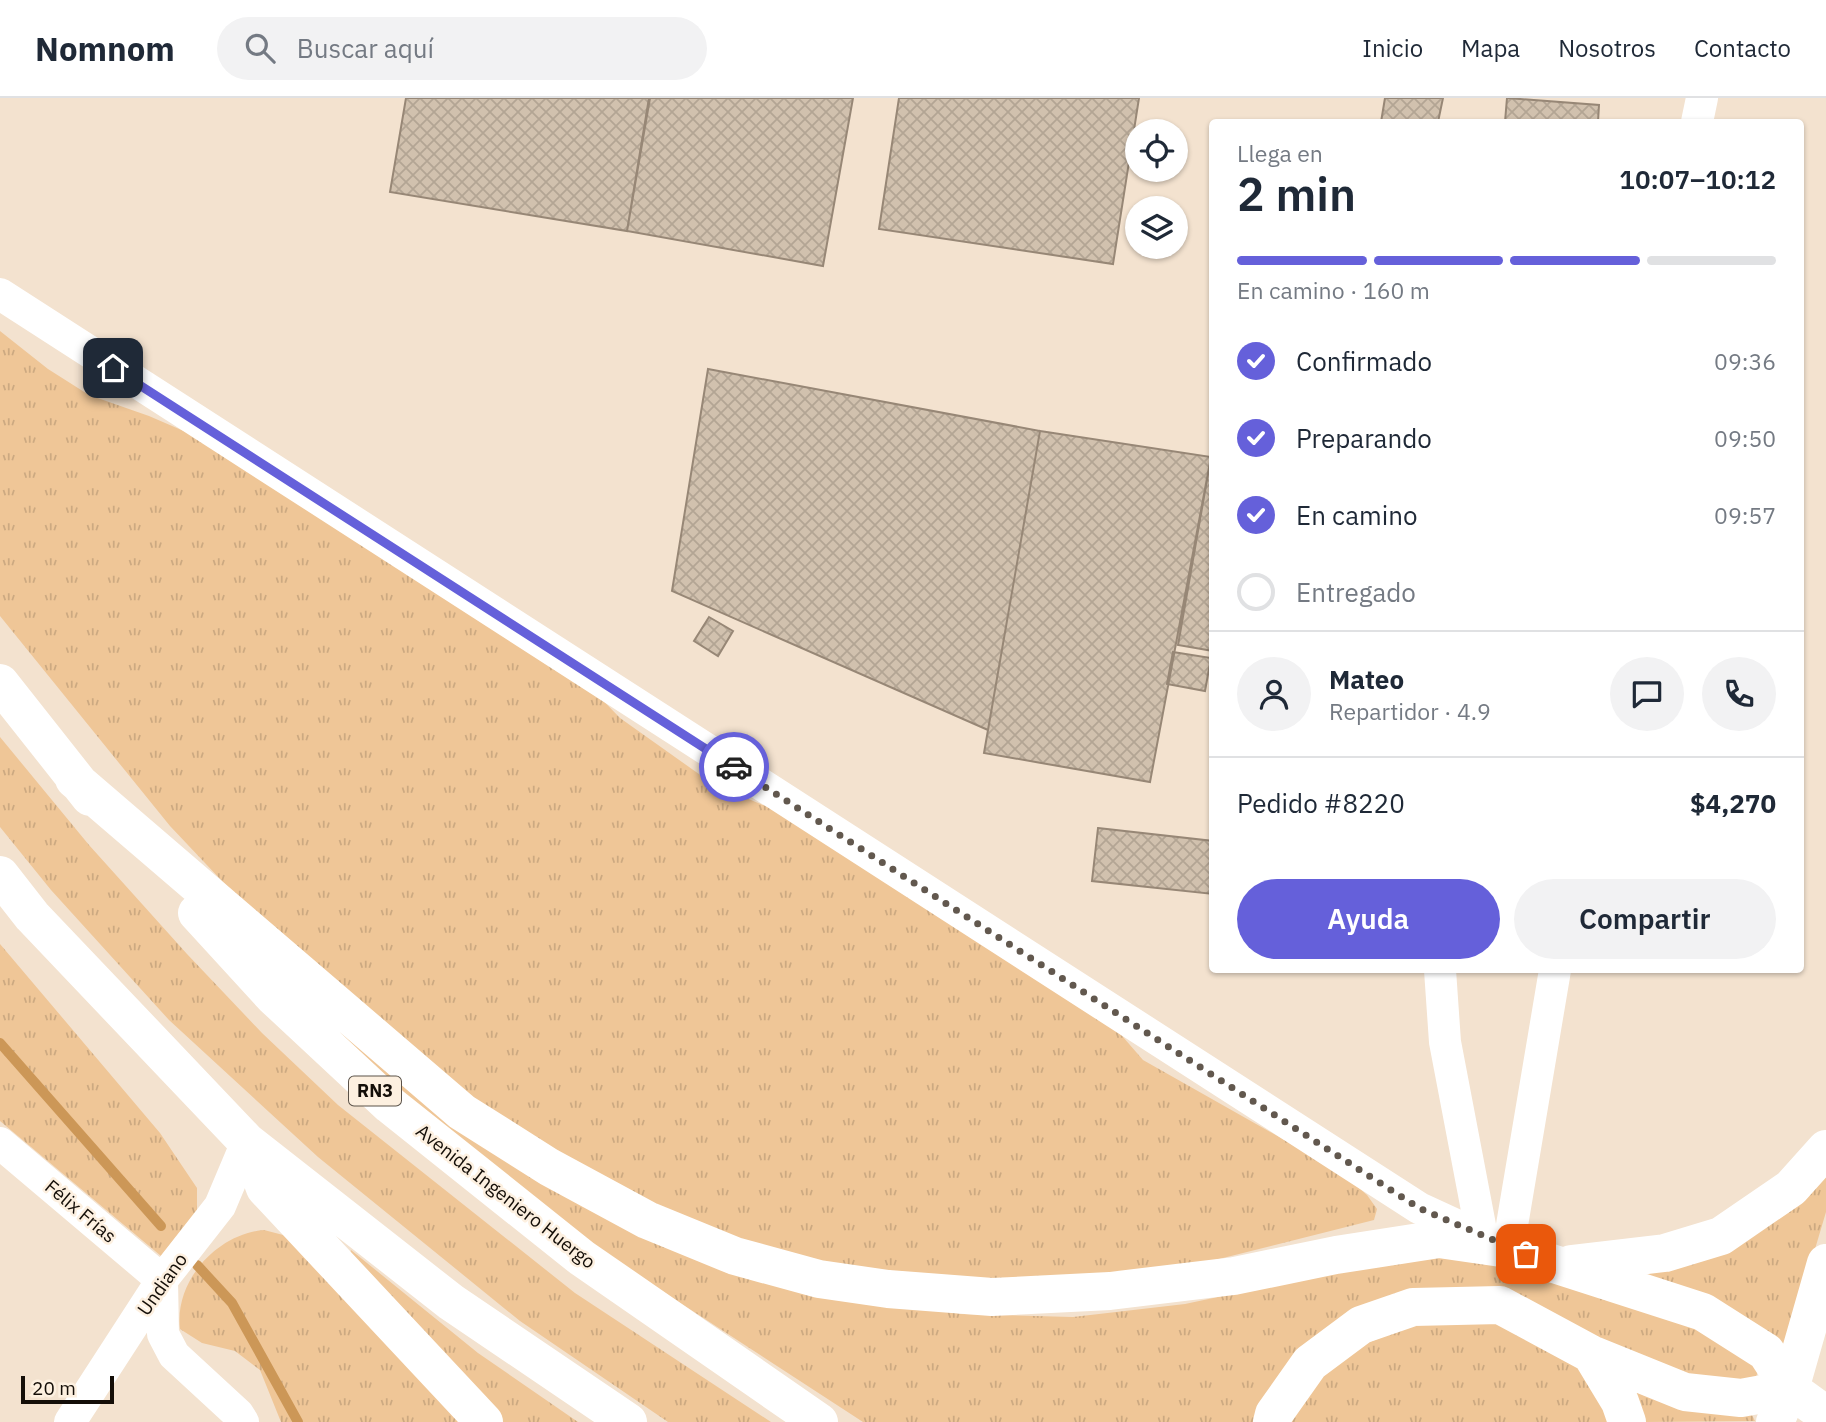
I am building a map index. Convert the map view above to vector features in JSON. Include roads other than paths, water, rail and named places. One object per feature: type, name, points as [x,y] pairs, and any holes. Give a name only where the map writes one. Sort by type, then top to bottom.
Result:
[{"type":"main road","name":"Avenida Ingeniero Huergo","points":[[0,683],[74,779],[272,996],[390,1105],[582,1258],[819,1422]]},
{"type":"main road","points":[[74,779],[462,1112],[549,1167],[647,1220],[735,1256],[819,1279],[888,1289],[992,1297],[1110,1291],[1234,1276],[1336,1255],[1439,1240],[1495,1243],[1703,1312],[1766,1352],[1782,1405]]},
{"type":"main road","points":[[0,875],[32,916],[247,1142],[451,1302],[628,1422]]},
{"type":"main road","points":[[247,1142],[265,1188],[484,1422]]},
{"type":"main road","points":[[1562,1265],[1665,1253],[1721,1236],[1791,1188],[1826,1149]]},
{"type":"main road","points":[[1782,1405],[1826,1263]]},
{"type":"main road","points":[[1272,1422],[1274,1414],[1310,1363],[1361,1325],[1413,1307],[1500,1306],[1591,1354],[1685,1392],[1741,1398],[1826,1415]]},
{"type":"main road","points":[[1591,1354],[1620,1402],[1627,1422]]},
{"type":"street","points":[[1698,119],[1702,98]]},
{"type":"street","points":[[0,294],[1419,1208],[1495,1243]]},
{"type":"street","points":[[1440,973],[1445,1042],[1495,1243]]},
{"type":"street","points":[[1495,1243],[1554,973]]},
{"type":"street","name":"Undiano","points":[[70,1422],[162,1280],[220,1206],[247,1142]]},
{"type":"street","name":"Félix Frías","points":[[0,1143],[162,1280]]},
{"type":"street","points":[[162,1280],[163,1334],[174,1355],[239,1413],[243,1422]]},
{"type":"waterway","points":[[0,1043],[161,1226]]},
{"type":"waterway","points":[[197,1265],[232,1303],[298,1422]]}]
